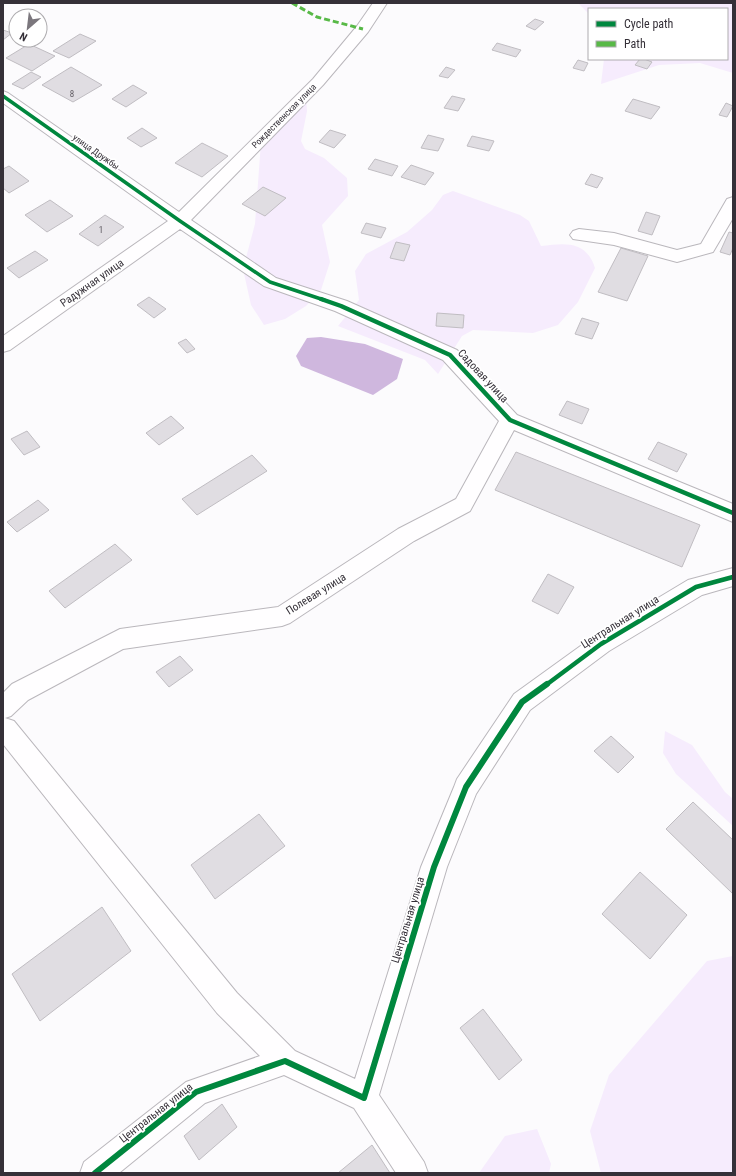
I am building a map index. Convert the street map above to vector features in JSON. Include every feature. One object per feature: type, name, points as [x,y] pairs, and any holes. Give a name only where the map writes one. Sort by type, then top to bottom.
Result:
[{"type":"street","name":"Рождественская улица","points":[[180,221],[318,82],[363,29],[380,3]]},
{"type":"street","name":"улица Дружбы","points":[[3,96],[180,221]]},
{"type":"street","points":[[579,235],[614,239],[677,256],[708,248],[733,203]]},
{"type":"street","name":"Радужная улица","points":[[3,345],[180,221]]},
{"type":"street","name":"Садовая улица","points":[[180,221],[270,282],[341,306],[450,354],[510,420],[733,513]]},
{"type":"street","name":"Полевая улица","points":[[3,708],[20,692],[120,639],[282,616],[406,535],[463,505],[510,420]]},
{"type":"street","name":"Центральная улица","points":[[364,1098],[434,867],[466,787],[522,702],[601,644],[696,587],[733,577]]},
{"type":"street","points":[[3,729],[6,729],[227,1003],[285,1061],[364,1098],[413,1173]]},
{"type":"street","name":"Центральная улица","points":[[95,1173],[196,1092],[285,1061]]},
{"type":"shaded area","points":[[578,3],[733,3],[733,73],[700,63],[659,65],[601,84],[604,60],[728,60],[728,8],[588,8],[588,13]]},
{"type":"shaded area","points":[[306,96],[307,111],[301,141],[305,149],[324,158],[347,178],[348,196],[322,225],[330,262],[321,290],[306,306],[285,319],[264,325],[251,305],[243,269],[255,224],[262,128]]},
{"type":"shaded area","points":[[453,191],[520,215],[529,221],[541,246],[558,244],[574,245],[586,252],[595,268],[578,302],[558,325],[533,333],[473,330],[462,336],[438,374],[425,360],[338,326],[359,300],[355,271],[366,254],[407,232],[432,210],[443,195]]},
{"type":"shaded area","points":[[321,337],[365,344],[403,359],[397,379],[373,395],[301,366],[296,356],[307,338]]},
{"type":"shaded area","points":[[665,731],[692,745],[725,792],[733,799],[733,826],[676,774],[663,753]]},
{"type":"shaded area","points":[[733,956],[733,1173],[601,1173],[590,1131],[609,1075],[707,961]]},
{"type":"shaded area","points":[[537,1129],[551,1164],[549,1173],[479,1173],[505,1136]]},
{"type":"building","points":[[535,19],[544,22],[535,30],[526,26]]},
{"type":"building","points":[[3,30],[8,32],[8,36],[3,40]]},
{"type":"building","points":[[80,34],[96,41],[69,58],[53,51]]},
{"type":"building","points":[[497,43],[521,50],[516,57],[492,50]]},
{"type":"building","points":[[22,48],[38,48],[55,56],[32,71],[6,58]]},
{"type":"building","points":[[578,60],[588,63],[584,71],[573,68]]},
{"type":"building","points":[[639,60],[652,62],[647,69],[635,65]]},
{"type":"building","points":[[71,67],[102,85],[73,102],[42,85]]},
{"type":"building","points":[[446,67],[455,70],[448,78],[439,76]]},
{"type":"building","points":[[31,72],[41,77],[23,89],[12,84]]},
{"type":"building","points":[[133,85],[147,93],[126,107],[112,99]]},
{"type":"building","points":[[452,96],[465,99],[458,111],[444,108]]},
{"type":"building","points":[[633,99],[660,107],[651,119],[625,111]]},
{"type":"building","points":[[726,103],[733,106],[727,117],[719,115]]},
{"type":"building","points":[[142,128],[157,138],[141,147],[127,138]]},
{"type":"building","points":[[330,130],[346,135],[334,148],[319,142]]},
{"type":"building","points":[[428,135],[444,139],[438,151],[421,148]]},
{"type":"building","points":[[472,136],[494,141],[489,151],[467,146]]},
{"type":"building","points":[[202,143],[228,156],[202,177],[175,163]]},
{"type":"building","points":[[375,159],[398,166],[392,176],[368,169]]},
{"type":"building","points":[[411,165],[434,173],[425,185],[401,177]]},
{"type":"building","points":[[9,166],[29,181],[9,193],[3,188],[3,169]]},
{"type":"building","points":[[591,174],[603,178],[597,188],[585,184]]},
{"type":"building","points":[[263,187],[286,198],[265,216],[242,204]]},
{"type":"building","points":[[50,200],[73,216],[47,232],[25,215]]},
{"type":"building","points":[[646,212],[660,216],[652,235],[638,231]]},
{"type":"building","points":[[105,215],[124,227],[98,246],[79,234]]},
{"type":"building","points":[[366,223],[386,228],[381,238],[361,233]]},
{"type":"building","points":[[729,232],[733,233],[733,248],[730,255],[720,252]]},
{"type":"building","points":[[396,242],[410,245],[404,261],[390,258]]},
{"type":"building","points":[[621,248],[648,256],[627,301],[598,292]]},
{"type":"building","points":[[35,251],[48,260],[19,278],[7,268]]},
{"type":"building","points":[[149,297],[166,309],[154,318],[137,305]]},
{"type":"building","points":[[437,313],[464,315],[463,328],[436,326]]},
{"type":"building","points":[[582,318],[599,323],[592,339],[575,334]]},
{"type":"building","points":[[186,339],[195,349],[187,353],[178,343]]},
{"type":"building","points":[[567,401],[589,409],[582,424],[559,415]]},
{"type":"building","points":[[171,416],[184,428],[159,445],[146,433]]},
{"type":"building","points":[[27,431],[40,447],[24,455],[11,439]]},
{"type":"building","points":[[658,442],[687,454],[677,472],[648,459]]},
{"type":"building","points":[[516,452],[700,525],[682,567],[495,490]]},
{"type":"building","points":[[252,455],[267,471],[197,515],[182,499]]},
{"type":"building","points":[[38,500],[49,510],[17,532],[7,522]]},
{"type":"building","points":[[115,544],[132,560],[65,608],[49,591]]},
{"type":"building","points":[[548,574],[574,587],[558,614],[532,601]]},
{"type":"building","points":[[180,656],[193,670],[169,687],[156,672]]},
{"type":"building","points":[[611,736],[634,757],[618,773],[594,751]]},
{"type":"building","points":[[693,802],[733,840],[733,894],[666,829]]},
{"type":"building","points":[[259,814],[285,846],[215,899],[191,865]]},
{"type":"building","points":[[640,872],[687,915],[650,959],[602,914]]},
{"type":"building","points":[[102,907],[131,951],[40,1021],[12,974]]},
{"type":"building","points":[[483,1009],[522,1060],[499,1080],[460,1028]]},
{"type":"building","points":[[222,1104],[237,1127],[199,1160],[184,1136]]},
{"type":"building","points":[[372,1145],[390,1173],[338,1173]]},
{"type":"marked path","points":[[292,3],[317,17],[363,29]]},
{"type":"cycle path","points":[[3,96],[180,221],[270,282],[341,306],[450,355],[510,420],[733,513]]},
{"type":"cycle path","points":[[95,1173],[196,1092],[285,1061],[364,1098],[434,867],[466,787],[522,702],[601,644],[696,587],[733,577]]}]
